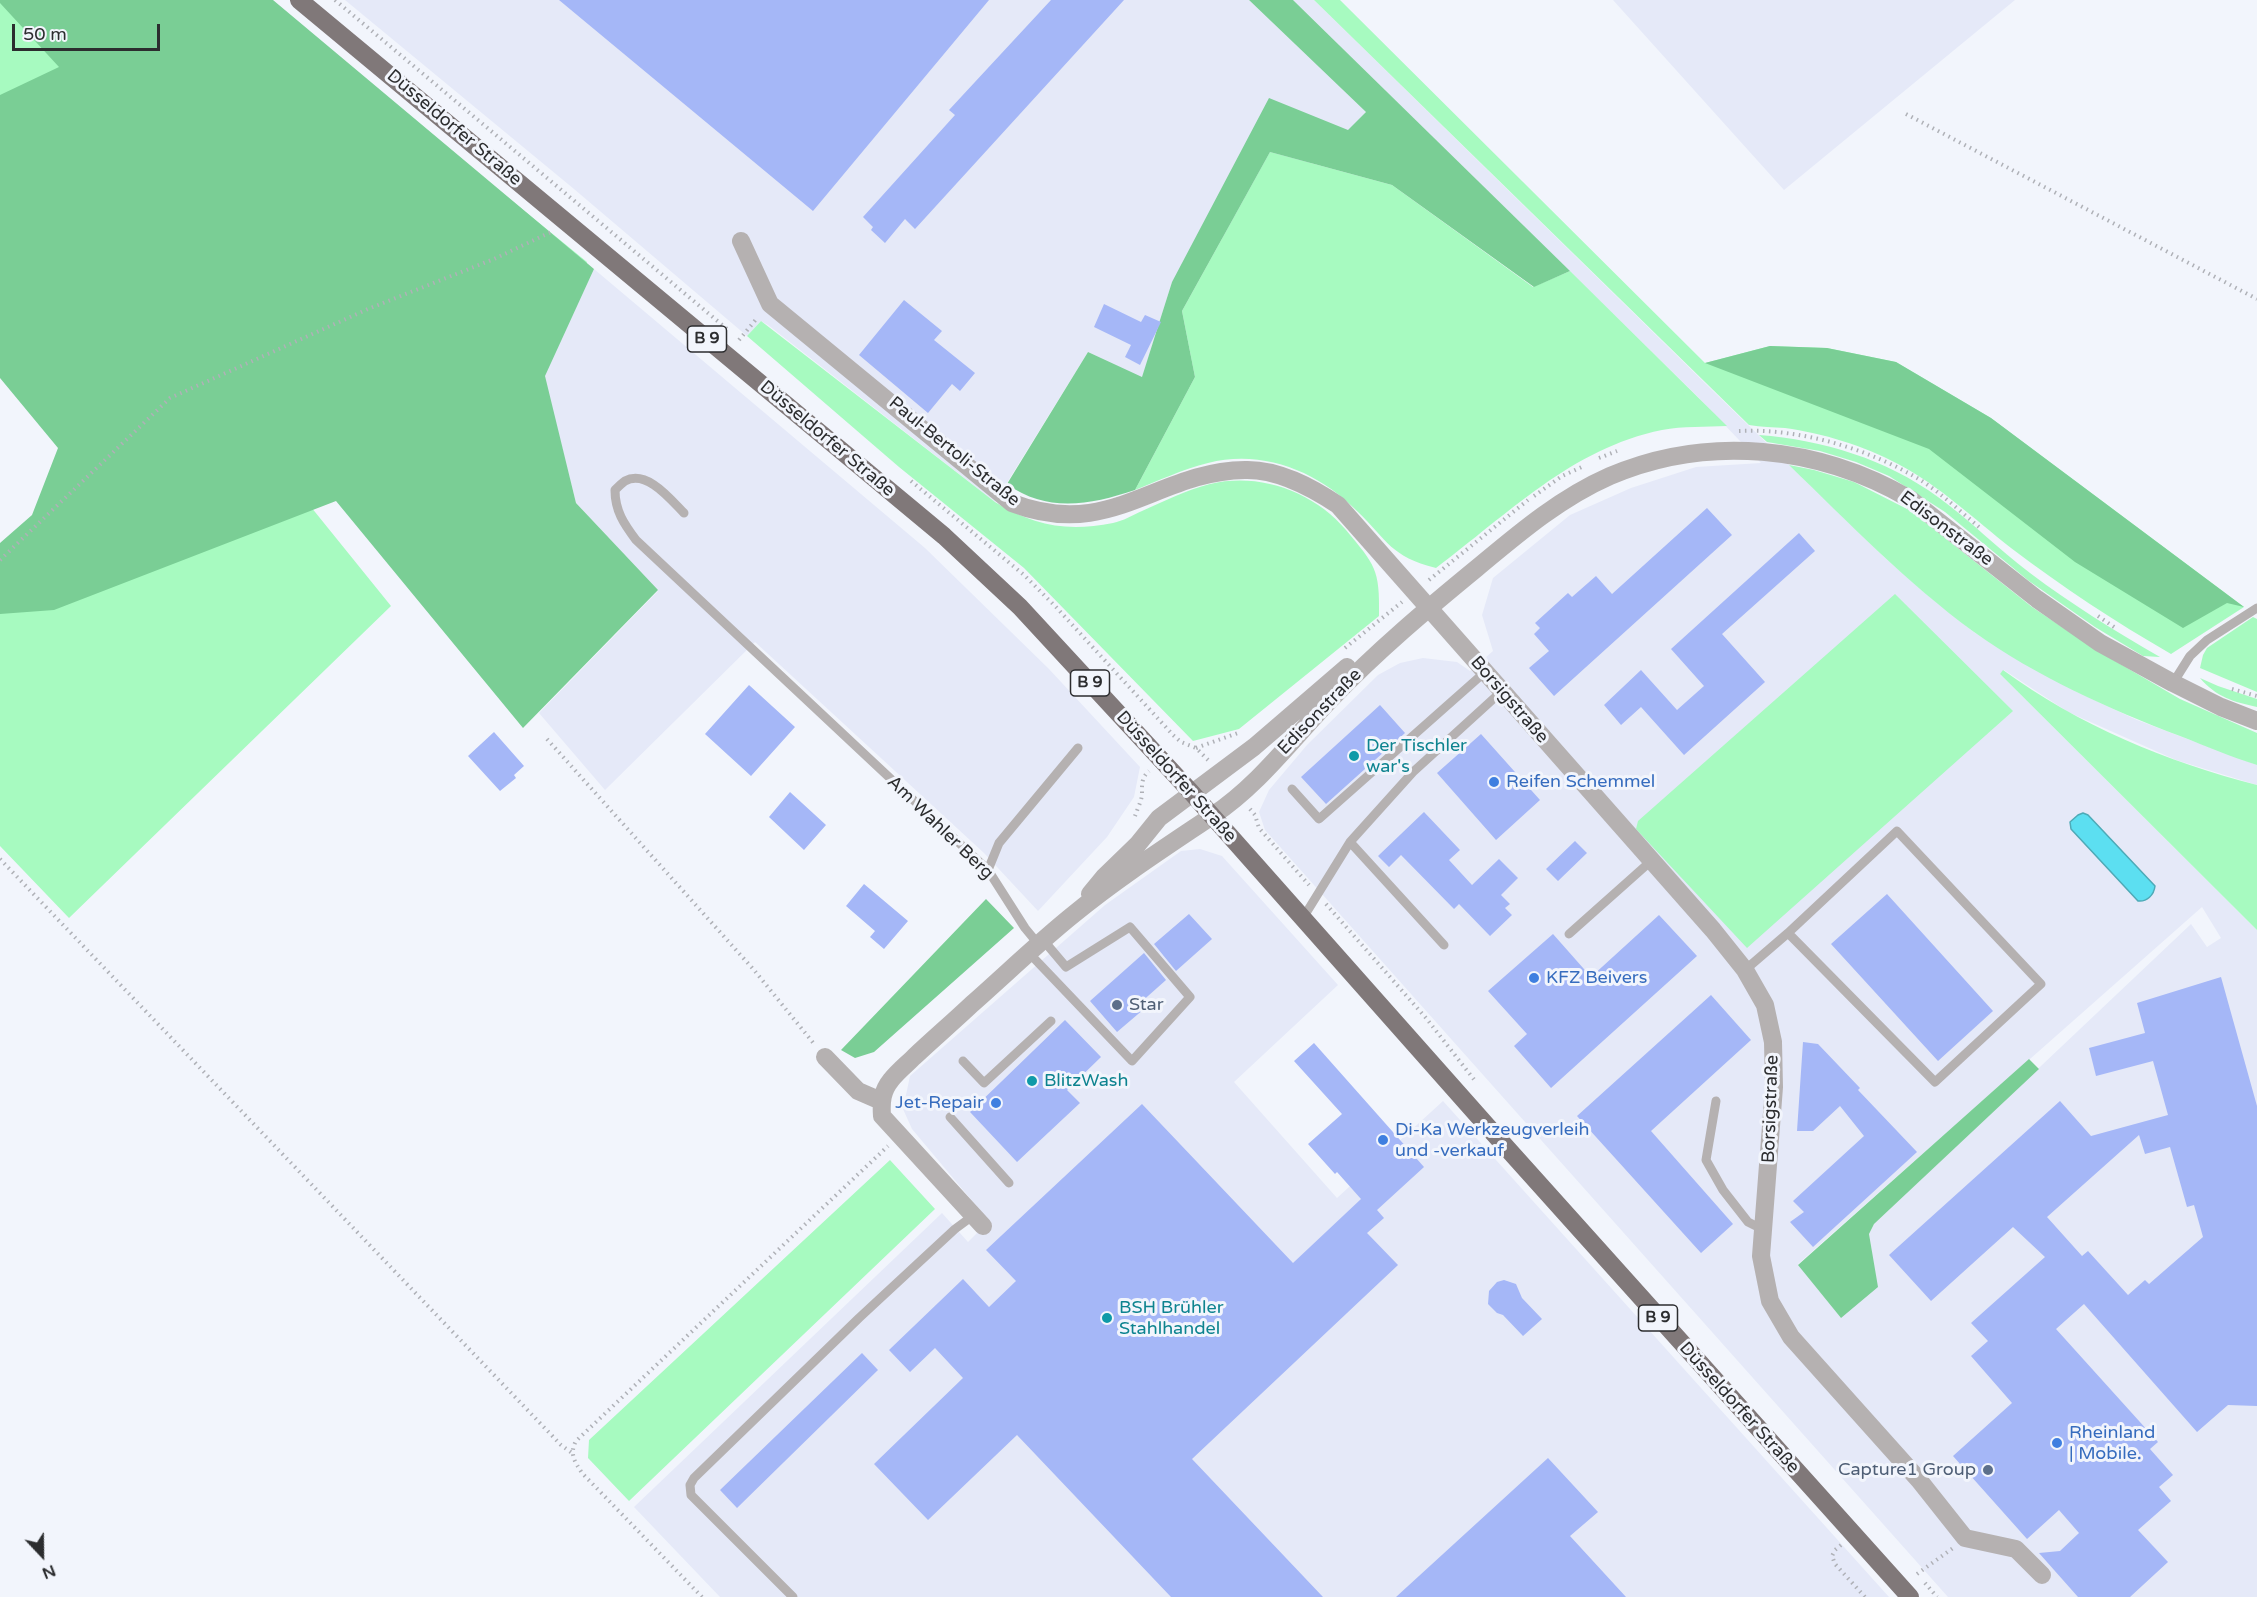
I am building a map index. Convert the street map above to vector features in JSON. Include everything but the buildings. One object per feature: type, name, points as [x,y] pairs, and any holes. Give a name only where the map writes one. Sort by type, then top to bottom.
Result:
[{"type":"main road","name":"Düsseldorfer Straße","points":[[299,0],[944,536],[1020,607],[1191,792],[1700,1365],[1910,1597]]},
{"type":"street","name":"Paul-Bertoli-Straße","points":[[741,242],[770,304],[1012,503],[1034,511],[1058,515],[1095,513],[1130,504],[1191,480],[1219,472],[1247,469],[1272,474],[1317,491],[1338,505],[1429,607]]},
{"type":"street","name":"Edisonstraße","points":[[1212,816],[1240,797],[1348,681],[1429,607],[1561,501],[1609,477],[1676,456],[1705,452],[1763,451],[1826,463],[1890,488],[1928,512],[1996,568],[2091,637],[2173,683],[2257,721]]},
{"type":"street","name":"Borsigstraße","points":[[1429,607],[1713,930],[1745,970],[1764,1005],[1773,1042],[1774,1087],[1761,1256],[1770,1301],[1791,1337],[1919,1480],[1965,1538]]},
{"type":"street","name":"Edisonstraße","points":[[1191,792],[1220,774],[1254,747],[1354,660],[1429,607]]},
{"type":"street","points":[[1075,913],[1104,877],[1138,844],[1159,818],[1191,792]]},
{"type":"street","points":[[978,1220],[882,1116],[881,1101],[892,1078],[1075,913],[1176,838],[1212,816]]},
{"type":"street","points":[[825,1057],[858,1091],[881,1101]]},
{"type":"street","points":[[1965,1538],[2016,1549],[2042,1575]]},
{"type":"lane","name":"Am Wahler Berg","points":[[684,513],[663,492],[643,478],[626,480],[615,490],[615,504],[621,519],[636,540],[988,870],[1037,946]]},
{"type":"lane","points":[[2173,683],[2190,656],[2207,640],[2257,608]]},
{"type":"lane","points":[[1292,789],[1319,819],[1485,672]]},
{"type":"lane","points":[[1303,918],[1350,842],[1413,772],[1502,691]]},
{"type":"lane","points":[[988,870],[999,843],[1078,748]]},
{"type":"lane","points":[[1745,970],[1897,831],[2041,984],[1935,1082],[1788,933]]},
{"type":"lane","points":[[1350,842],[1444,945]]},
{"type":"lane","points":[[1569,934],[1651,861]]},
{"type":"lane","points":[[1130,927],[1190,997],[1131,1061],[1037,946],[1066,967],[1130,927]]},
{"type":"lane","points":[[963,1061],[984,1083],[1051,1021]]},
{"type":"lane","points":[[1716,1101],[1706,1160],[1723,1190],[1748,1222],[1764,1230]]},
{"type":"lane","points":[[950,1117],[1009,1183]]},
{"type":"lane","points":[[793,1597],[691,1495],[690,1485],[694,1478],[859,1318],[955,1229],[978,1220]]},
{"type":"path","points":[[335,0],[706,310]]},
{"type":"path","points":[[1906,114],[2257,299]]},
{"type":"path","points":[[0,560],[170,398],[368,309],[494,259],[568,223]]},
{"type":"path","points":[[739,340],[770,304]]},
{"type":"path","points":[[1732,431],[1768,431],[1824,439],[1878,460],[1923,482],[1981,528]]},
{"type":"path","points":[[1597,459],[1625,449]]},
{"type":"path","points":[[1343,650],[1508,515],[1562,476],[1588,464]]},
{"type":"path","points":[[2089,610],[2126,634]]},
{"type":"path","points":[[2223,685],[2257,696]]},
{"type":"path","points":[[1220,774],[1196,748],[1237,734],[1245,728]]},
{"type":"path","points":[[547,739],[754,970],[825,1057]]},
{"type":"path","points":[[1133,821],[1142,797],[1141,786],[1145,775],[1181,742]]},
{"type":"path","points":[[1240,797],[1255,815],[1258,828],[1426,1018],[1480,1088]]},
{"type":"path","points":[[0,859],[561,1445],[572,1453],[582,1473],[702,1597]]},
{"type":"path","points":[[572,1453],[576,1441],[899,1135]]},
{"type":"path","points":[[1937,1597],[1917,1574],[1965,1538]]},
{"type":"shaded area","points":[[345,0],[1249,0],[1366,112],[1349,130],[1172,282],[1142,378],[1088,352],[995,502],[768,325],[761,321],[747,336],[574,189]]},
{"type":"shaded area","points":[[1293,0],[1314,0],[1884,557],[1975,633],[2079,693],[2137,720],[2257,765],[2257,785],[2176,760],[2068,712],[2004,670],[2000,674],[2257,930],[2257,1597],[1948,1597],[1265,830],[1259,812],[1269,790],[1307,745],[1378,675],[1400,663],[1423,658],[1457,662],[1470,671],[1493,651],[1482,615],[1493,578],[1570,515],[1631,488],[1696,467],[1761,463],[1698,397]],"holes":[[[2202,907],[2221,938],[2207,947],[2191,924],[1874,1224],[1869,1234],[1872,1252],[1841,1318],[1798,1264]]]},
{"type":"shaded area","points":[[1613,0],[2015,0],[1784,190]]},
{"type":"shaded area","points":[[594,269],[925,548],[1049,669],[1140,767],[1134,797],[1107,837],[1038,911],[984,853],[755,642],[605,790],[539,713],[658,591],[576,503],[544,376]]},
{"type":"shaded area","points":[[1200,849],[1222,856],[1338,985],[1234,1082],[1337,1198],[1443,1101],[1889,1597],[720,1597],[634,1507],[942,1213],[968,1242],[989,1221],[912,1129],[903,1109],[910,1076],[1105,905],[1181,851]]},
{"type":"green space","points":[[0,0],[266,0],[587,262],[582,291],[346,494],[269,455],[391,606],[69,918],[0,846],[0,569],[175,412],[0,307]]},
{"type":"green space","points":[[0,0],[273,0],[594,269],[545,376],[576,503],[658,590],[523,728],[336,501],[54,610],[0,614],[0,543],[32,515],[58,448],[0,378],[0,95],[59,67],[0,3]]},
{"type":"green space","points":[[1249,0],[1293,0],[1570,271],[1534,287],[1392,185],[1270,152],[1182,311],[1195,377],[1135,490],[1102,499],[1069,504],[1053,503],[1022,493],[1007,484],[1088,352],[1142,377],[1172,282],[1269,98],[1348,130],[1366,112]]},
{"type":"green space","points":[[1314,0],[1340,0],[1705,363],[1770,346],[1827,348],[1896,362],[1991,418],[2244,607],[2171,654],[2109,617],[2070,590],[2011,548],[1942,493],[1898,464],[1872,451],[1814,433],[1749,425]]},
{"type":"green space","points":[[1270,152],[1392,185],[1533,287],[1570,271],[1727,426],[1662,430],[1629,439],[1599,452],[1542,486],[1436,568],[1399,553],[1342,497],[1325,485],[1289,467],[1249,459],[1229,459],[1180,472],[1135,490],[1195,377],[1182,311]]},
{"type":"green space","points":[[761,321],[995,502],[1037,522],[1066,527],[1113,523],[1193,489],[1229,481],[1267,483],[1302,496],[1333,517],[1364,552],[1377,577],[1379,616],[1239,729],[1193,741],[1024,568],[899,467],[747,336]]},
{"type":"green space","points":[[1770,346],[1827,348],[1896,362],[1991,418],[2244,607],[2227,603],[2183,628],[2075,562],[1929,449],[1705,363]]},
{"type":"green space","points":[[1759,435],[1807,441],[1830,447],[1897,472],[1950,506],[2018,564],[2061,596],[2160,657],[2143,656],[2095,627],[2029,581],[1945,512],[1889,476],[1856,462],[1820,451],[1767,442]]},
{"type":"green space","points":[[1789,465],[1854,482],[1911,511],[2032,607],[2098,651],[2180,699],[2257,733],[2257,765],[2153,726],[2100,703],[2048,678],[1998,648],[1949,613],[1902,573]]},
{"type":"green space","points":[[1895,594],[2013,711],[1747,948],[1636,829],[1638,821]]},
{"type":"green space","points":[[2253,617],[2257,619],[2257,692],[2200,668],[2207,648]]},
{"type":"green space","points":[[2003,670],[2062,708],[2124,740],[2190,765],[2257,785],[2257,930],[2000,674]]},
{"type":"green space","points":[[2200,678],[2257,699],[2257,707],[2226,698],[2212,690]]},
{"type":"green space","points":[[986,899],[1014,928],[874,1052],[855,1058],[841,1050]]},
{"type":"green space","points":[[2029,1059],[2039,1069],[1874,1224],[1869,1234],[1878,1287],[1841,1318],[1798,1265]]},
{"type":"green space","points":[[890,1160],[935,1209],[629,1501],[588,1458],[589,1440]]},
{"type":"water","points":[[2083,813],[2088,815],[2155,886],[2150,897],[2138,901],[2071,829],[2070,822]]},
{"type":"place","name":"Der Tischler war's","points":[[1354,756]]},
{"type":"place","name":"Reifen Schemmel","points":[[1494,782]]},
{"type":"place","name":"KFZ Beivers","points":[[1534,978]]},
{"type":"place","name":"Star","points":[[1117,1005]]},
{"type":"place","name":"BlitzWash","points":[[1032,1081]]},
{"type":"place","name":"Jet-Repair","points":[[996,1103]]},
{"type":"place","name":"Di-Ka Werkzeugverleih und -verkauf","points":[[1383,1140]]},
{"type":"place","name":"BSH Brühler Stahlhandel","points":[[1107,1318]]},
{"type":"place","name":"Rheinland | Mobile.","points":[[2057,1443]]},
{"type":"place","name":"Capture1 Group","points":[[1988,1470]]}]
